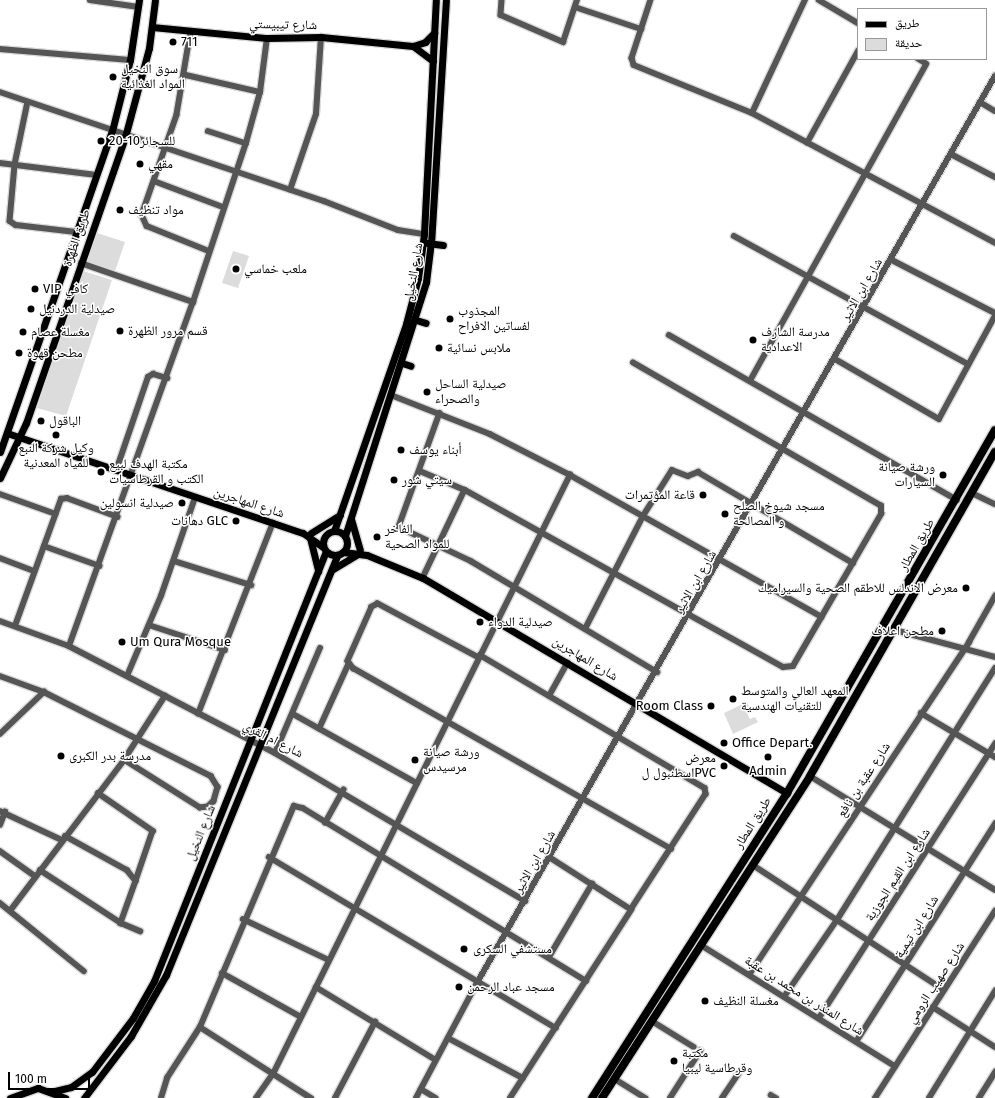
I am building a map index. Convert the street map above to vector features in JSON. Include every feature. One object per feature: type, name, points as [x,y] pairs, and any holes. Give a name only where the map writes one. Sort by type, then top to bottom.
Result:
[{"type":"highway","name":"طريق المطار","points":[[592,1098],[787,793],[957,500],[995,430]]},
{"type":"highway","name":"طريق المطار","points":[[602,1098],[810,776],[895,630],[995,452]]},
{"type":"main road","name":"طريق الظهرة","points":[[0,478],[20,437],[125,137],[152,27],[155,0]]},
{"type":"main road","name":"شارع النخيل","points":[[55,1091],[71,1087],[92,1072],[143,1002],[251,741],[318,572],[331,532],[340,515],[411,309],[424,234],[436,0]]},
{"type":"main road","name":"شارع النخيل","points":[[84,1098],[159,990],[331,570],[346,539],[351,513],[416,320],[431,244],[446,0]]},
{"type":"main road","name":"طريق الظهرة","points":[[0,452],[112,131],[130,60],[139,3]]},
{"type":"main road","name":"شارع تيبيستي","points":[[152,27],[266,38],[321,37],[413,46]]},
{"type":"main road","points":[[413,46],[425,42],[434,33]]},
{"type":"main road","points":[[413,46],[433,61]]},
{"type":"main road","points":[[431,97],[440,97]]},
{"type":"main road","points":[[423,242],[443,245]]},
{"type":"main road","points":[[416,320],[426,323]]},
{"type":"main road","points":[[402,363],[411,366]]},
{"type":"main road","name":"شارع المهاجرين","points":[[7,433],[195,498],[311,536],[331,532],[346,539],[359,552],[423,578],[787,793]]},
{"type":"main road","points":[[331,570],[359,552],[352,532],[351,513]]},
{"type":"main road","points":[[311,536],[340,515]]},
{"type":"main road","points":[[311,536],[325,549]]},
{"type":"main road","points":[[311,536],[318,572]]},
{"type":"main road","name":"شارع المهاجرين","points":[[325,549],[340,554],[359,552]]},
{"type":"main road","points":[[10,1098],[30,1089],[55,1091],[65,1098]]},
{"type":"street","points":[[90,0],[139,3]]},
{"type":"street","points":[[502,0],[501,15],[563,42],[577,0]]},
{"type":"street","points":[[651,0],[632,58],[634,65],[752,113],[923,206],[995,243]]},
{"type":"street","points":[[752,113],[805,0]]},
{"type":"street","points":[[819,0],[857,22]]},
{"type":"street","points":[[575,7],[641,29]]},
{"type":"street","points":[[191,31],[186,76],[165,149],[142,215],[145,224],[209,251]]},
{"type":"street","points":[[290,190],[316,114],[321,37]]},
{"type":"street","points":[[69,646],[118,517],[194,302],[223,207],[246,143],[260,92],[266,38]]},
{"type":"street","points":[[0,49],[130,60]]},
{"type":"street","points":[[807,143],[857,53]]},
{"type":"street","points":[[751,379],[926,64],[920,60]]},
{"type":"street","points":[[186,76],[260,92]]},
{"type":"street","name":"شارع ابن الاثير","points":[[416,1098],[477,983],[690,615],[923,206],[995,76]]},
{"type":"street","points":[[0,92],[112,131],[125,137],[165,149],[235,174],[290,190],[398,230],[424,234]]},
{"type":"street","points":[[28,102],[15,165],[11,223],[76,232]]},
{"type":"street","points":[[980,102],[995,111]]},
{"type":"street","points":[[208,131],[246,143]]},
{"type":"street","points":[[952,154],[995,177]]},
{"type":"street","points":[[0,163],[96,176]]},
{"type":"street","points":[[154,182],[223,207]]},
{"type":"street","points":[[734,236],[808,275],[864,308],[968,364]]},
{"type":"street","points":[[835,359],[939,419],[995,315],[892,260]]},
{"type":"street","points":[[81,263],[194,302]]},
{"type":"street","points":[[669,335],[806,410],[957,500]]},
{"type":"street","points":[[420,471],[465,490],[788,668],[795,664],[853,563],[881,514],[881,506],[784,448],[634,363]]},
{"type":"street","points":[[116,470],[148,377],[153,374],[167,378]]},
{"type":"street","points":[[391,395],[440,413],[570,475],[822,617]]},
{"type":"street","points":[[440,413],[399,527],[439,544],[657,672]]},
{"type":"street","points":[[585,629],[644,516],[672,470],[688,476],[696,471],[853,563]]},
{"type":"street","points":[[256,1098],[273,1074],[570,475]]},
{"type":"street","points":[[423,578],[465,490]]},
{"type":"street","points":[[972,493],[995,504]]},
{"type":"street","points":[[0,494],[56,514]]},
{"type":"street","points":[[15,626],[56,514],[65,498],[118,517]]},
{"type":"street","points":[[127,676],[174,561],[195,498]]},
{"type":"street","points":[[198,714],[252,585],[273,523]]},
{"type":"street","points":[[44,546],[100,566]]},
{"type":"street","points":[[0,558],[34,571]]},
{"type":"street","points":[[174,561],[252,585]]},
{"type":"street","name":"شارع عقبة بن نافع","points":[[749,975],[963,648],[995,596]]},
{"type":"street","points":[[319,729],[349,663],[372,607],[378,604],[549,696],[619,739],[705,788],[706,794],[671,850],[510,1098]]},
{"type":"street","name":"شارع ام القري","points":[[0,621],[69,646],[275,753],[343,790],[525,901]]},
{"type":"street","points":[[149,625],[225,650]]},
{"type":"street","points":[[895,630],[995,657]]},
{"type":"street","points":[[275,753],[320,648]]},
{"type":"street","points":[[349,663],[671,850]]},
{"type":"street","points":[[549,696],[567,663]]},
{"type":"street","points":[[784,997],[836,920],[995,668]]},
{"type":"street","points":[[0,676],[44,692],[214,778],[218,790],[213,804],[206,808],[198,806],[124,760]]},
{"type":"street","points":[[0,734],[44,692]]},
{"type":"street","points":[[10,911],[124,760],[139,739],[165,696]]},
{"type":"street","points":[[921,712],[995,757]]},
{"type":"street","points":[[293,714],[417,783]]},
{"type":"street","name":"شارع ابن القيم الجوزية","points":[[819,1018],[995,744]]},
{"type":"street","points":[[810,776],[995,890]]},
{"type":"street","points":[[325,822],[343,790]]},
{"type":"street","points":[[98,793],[153,831],[121,923]]},
{"type":"street","points":[[161,1098],[167,1078],[200,1027],[243,919],[291,807],[298,806],[507,931],[586,981]]},
{"type":"street","points":[[0,825],[3,811],[64,838],[127,870],[136,881]]},
{"type":"street","name":"شارع ابن تيمية","points":[[856,1042],[906,966],[995,824]]},
{"type":"street","points":[[0,850],[35,876]]},
{"type":"street","points":[[269,857],[477,983],[556,1028]]},
{"type":"street","points":[[550,858],[631,910]]},
{"type":"street","points":[[753,865],[944,990]]},
{"type":"street","points":[[40,870],[121,923],[140,931]]},
{"type":"street","points":[[549,957],[592,884]]},
{"type":"street","points":[[0,904],[84,971]]},
{"type":"street","name":"شارع صهيب الرومي","points":[[875,1098],[995,911]]},
{"type":"street","points":[[243,919],[329,960]]},
{"type":"street","name":"شارع المنذر بن محمد بن عقبة","points":[[701,945],[895,1066]]},
{"type":"street","points":[[222,973],[301,1017]]},
{"type":"street","points":[[316,987],[436,1060]]},
{"type":"street","points":[[928,1098],[995,990]]},
{"type":"street","points":[[933,1007],[995,1047]]},
{"type":"street","points":[[652,1021],[694,1047]]},
{"type":"street","points":[[335,1098],[375,1022]]},
{"type":"street","points":[[200,1027],[311,1098]]},
{"type":"street","points":[[448,1038],[522,1078]]},
{"type":"street","points":[[670,1098],[700,1051]]},
{"type":"street","points":[[979,1098],[995,1072]]},
{"type":"street","points":[[722,1098],[738,1074]]},
{"type":"street","points":[[615,1079],[645,1098]]},
{"type":"street","points":[[420,1089],[436,1098]]},
{"type":"green space","points":[[97,233],[125,242],[115,271],[87,262]]},
{"type":"green space","name":"ملعب خماسي","points":[[233,251],[249,256],[238,288],[222,283]]},
{"type":"green space","points":[[83,271],[112,280],[66,416],[37,408]]},
{"type":"green space","points":[[747,702],[749,706],[745,709],[750,719],[755,717],[758,722],[733,734],[724,713]]},
{"type":"place","name":"711","points":[[173,42]]},
{"type":"place","name":"سوق النخيل المواد الغذائية","points":[[113,77]]},
{"type":"place","name":"20-10للسجائر","points":[[101,141]]},
{"type":"place","name":"مقهي","points":[[140,164]]},
{"type":"place","name":"مواد تنظيف","points":[[120,210]]},
{"type":"place","name":"ملعب خماسي","points":[[236,269]]},
{"type":"place","name":"VIP كافي","points":[[35,289]]},
{"type":"place","name":"صيدلية الدردنيل","points":[[31,309]]},
{"type":"place","name":"المجذوب لفساتين الافراح","points":[[450,319]]},
{"type":"place","name":"قسم مرور الظهرة","points":[[120,331]]},
{"type":"place","name":"مغسلة عصام","points":[[23,332]]},
{"type":"place","name":"مدرسة الشارف الاعدادية","points":[[753,340]]},
{"type":"place","name":"ملابس نسائية","points":[[439,348]]},
{"type":"place","name":"مطحن قهوة","points":[[19,353]]},
{"type":"place","name":"صيدلية الساحل والصحراء","points":[[427,392]]},
{"type":"place","name":"الباقول","points":[[41,421]]},
{"type":"place","name":"وكيل شركة النبع للمياه المعدنية","points":[[56,435]]},
{"type":"place","name":"أبناء يوسف","points":[[401,450]]},
{"type":"place","name":"مكتبة الهدف لبيع الكتب و القرطاسيات","points":[[101,472]]},
{"type":"place","name":"ورشة صيانة السيارات","points":[[943,475]]},
{"type":"place","name":"سيتي شور","points":[[394,480]]},
{"type":"place","name":"قاعة المؤتمرات","points":[[703,495]]},
{"type":"place","name":"صيدلية انسولين","points":[[182,503]]},
{"type":"place","name":"مسجد شيوخ الصلح و المصالحة","points":[[725,514]]},
{"type":"place","name":"دهانات GLC","points":[[236,521]]},
{"type":"place","name":"الفاخر للمواد الصحية","points":[[377,537]]},
{"type":"place","name":"معرض الاندلس للاطقم الصحية والسيراميك","points":[[966,588]]},
{"type":"place","name":"صيدلية الدواء","points":[[480,622]]},
{"type":"place","name":"مطحن اعلاف","points":[[942,631]]},
{"type":"place","name":"Um Qura Mosque","points":[[122,642]]},
{"type":"place","name":"المعهد العالي والمتوسط للتقنيات الهندسية","points":[[733,699]]},
{"type":"place","name":"Room Class","points":[[711,706]]},
{"type":"place","name":"Office Depart.","points":[[724,743]]},
{"type":"place","name":"مدرسة بدر الكبرى","points":[[61,756]]},
{"type":"place","name":"Admin","points":[[768,757]]},
{"type":"place","name":"ورشة صيانة مرسيدس","points":[[415,760]]},
{"type":"place","name":"معرض اسطنبول لPVC","points":[[724,766]]},
{"type":"place","name":"مستشفي السكرى","points":[[464,949]]},
{"type":"place","name":"مسجد عباد الرحمن","points":[[459,987]]},
{"type":"place","name":"مغسلة النظيف","points":[[705,1001]]},
{"type":"place","name":"مكتبة وقرطاسية ليبيا","points":[[674,1061]]}]
